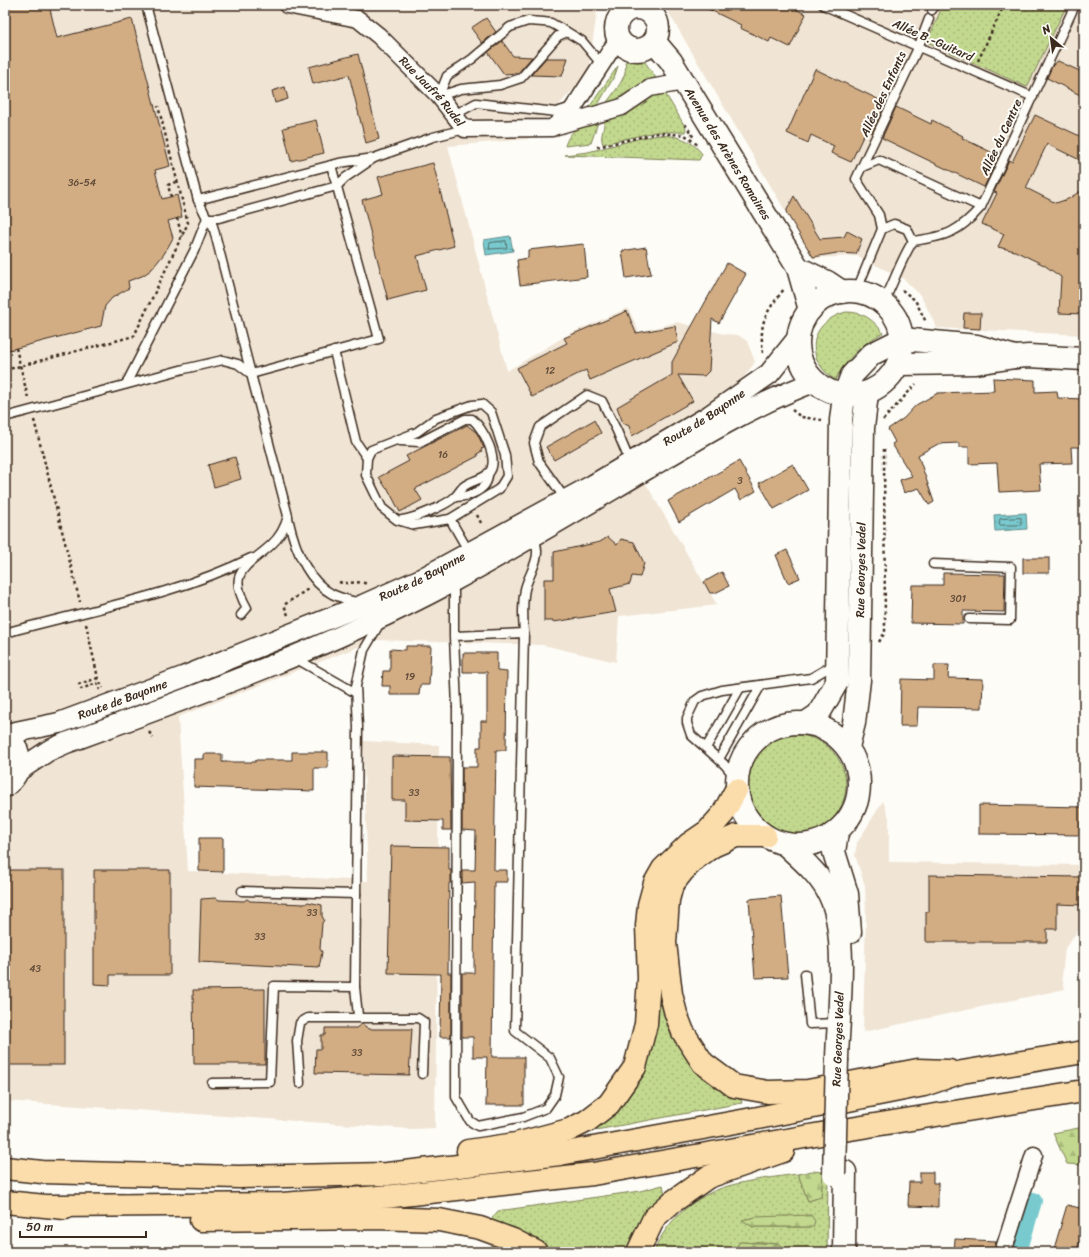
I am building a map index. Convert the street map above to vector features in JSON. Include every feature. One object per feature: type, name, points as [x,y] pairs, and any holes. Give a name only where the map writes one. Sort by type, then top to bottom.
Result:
[{"type":"highway","points":[[387,1174],[422,1158],[516,1144],[569,1130],[587,1121],[609,1104],[635,1067],[646,1024],[649,978],[647,926],[648,905],[655,883],[663,869],[689,844],[708,831],[723,814],[729,773]]},
{"type":"highway","points":[[765,836],[736,836],[714,846],[696,858],[672,885],[668,900],[666,943],[670,994],[683,1032],[702,1064],[734,1086],[768,1092],[808,1091],[918,1070],[962,1072]]},
{"type":"highway","points":[[5,1168],[42,1172],[240,1178],[387,1174],[560,1154],[758,1118],[916,1086],[962,1072],[1084,1052]]},
{"type":"highway","points":[[51,1206],[282,1204],[393,1196],[593,1174],[844,1130],[1084,1091]]},
{"type":"highway","points":[[638,1252],[642,1240],[654,1218],[671,1203],[708,1177],[844,1130]]},
{"type":"highway","points":[[5,1202],[175,1220],[374,1218],[439,1220],[480,1228],[514,1240],[536,1252]]},
{"type":"main road","points":[[632,7],[645,10],[654,18],[658,30],[654,41],[650,46],[641,50],[632,50],[624,46],[618,39],[616,32],[620,17],[632,7]]},
{"type":"main road","name":"Avenue des Arènes Romaines","points":[[654,41],[671,61],[798,268],[810,310]]},
{"type":"main road","points":[[798,268],[849,292],[870,296],[883,303],[892,312],[898,323],[902,339],[902,350],[898,364],[890,376],[880,386],[867,393],[844,396],[826,390],[814,382],[805,371],[798,355],[797,339],[801,324],[810,310],[824,298],[849,292]]},
{"type":"main road","points":[[902,339],[977,346],[1015,356],[1084,359]]},
{"type":"main road","name":"Rue Georges Vedel","points":[[806,723],[818,715],[837,682],[836,663],[841,420],[844,396],[852,375],[860,365],[872,354],[902,339]]},
{"type":"main road","points":[[898,364],[976,363],[1015,356]]},
{"type":"main road","name":"Rue Georges Vedel","points":[[855,749],[854,722],[859,680],[863,428],[867,393]]},
{"type":"main road","points":[[790,723],[806,723],[824,727],[855,749],[860,789],[854,811],[845,832],[825,840],[806,845],[786,845],[765,836],[751,824],[741,808],[729,773],[740,762],[748,747],[760,735],[774,727],[790,723]]},
{"type":"main road","name":"Rue Georges Vedel","points":[[844,1252],[840,1173],[842,1059],[850,923],[847,894],[834,852],[845,832]]},
{"type":"main road","name":"Rue Georges Vedel","points":[[786,845],[816,874],[828,891],[839,925],[841,952],[838,1023],[842,1059]]},
{"type":"main road","name":"Rue Georges Vedel","points":[[829,1252],[840,1173]]},
{"type":"street","name":"Rue Jaufré Rudel","points":[[287,5],[358,19],[379,36],[438,96],[465,129],[552,128],[622,107],[650,88],[684,82]]},
{"type":"street","points":[[552,128],[570,113],[618,39]]},
{"type":"street","name":"Route de Bayonne","points":[[18,771],[48,751],[66,743],[293,657],[385,615],[450,583],[473,560],[566,500],[709,416],[763,379],[797,339]]},
{"type":"street","name":"Route de Bayonne","points":[[5,733],[59,723],[183,678],[363,605],[419,580],[473,560],[532,535],[716,428],[780,394],[814,382]]},
{"type":"street","name":"Route de Bayonne","points":[[5,733],[14,741],[19,750],[20,760],[18,771],[11,782],[5,787]]},
{"type":"street","points":[[1003,1252],[1034,1155]]},
{"type":"lane","points":[[146,5],[198,200],[213,226],[292,534],[303,562],[317,582],[332,594],[363,605]]},
{"type":"lane","name":"Allée B.-Guitard","points":[[823,5],[918,48],[1033,97]]},
{"type":"lane","name":"Allée du Centre","points":[[912,241],[939,237],[965,225],[981,207],[1075,5]]},
{"type":"lane","name":"Allée des Enfants","points":[[882,229],[879,214],[856,179],[918,48],[929,19]]},
{"type":"lane","points":[[438,96],[447,76],[472,59],[510,27],[528,21],[551,23],[567,32],[582,41],[602,65]]},
{"type":"lane","points":[[438,96],[461,88],[500,85],[521,78],[558,36],[567,32]]},
{"type":"lane","points":[[454,115],[476,103],[556,112],[566,110],[578,102]]},
{"type":"lane","points":[[198,200],[331,166],[374,158],[433,137],[465,129]]},
{"type":"lane","points":[[207,218],[219,218],[337,186],[374,158]]},
{"type":"lane","points":[[862,167],[880,160],[981,207]]},
{"type":"lane","points":[[252,374],[379,340],[331,166]]},
{"type":"lane","points":[[126,384],[194,251],[207,218]]},
{"type":"lane","points":[[849,292],[882,229],[894,224],[907,230],[912,241],[903,257],[894,284],[883,303]]},
{"type":"lane","points":[[334,351],[356,442],[367,458]]},
{"type":"lane","points":[[5,417],[126,384],[223,360],[238,364],[252,374]]},
{"type":"lane","points":[[566,500],[539,462],[534,444],[540,427],[587,395],[602,402],[617,431],[630,462]]},
{"type":"lane","points":[[472,404],[482,404],[492,412],[505,455],[507,476],[499,489],[450,519],[414,525],[397,520],[382,508],[366,475],[367,458],[371,450],[399,440],[417,432],[436,418],[472,404]]},
{"type":"lane","points":[[397,520],[411,519],[455,497],[466,497],[485,487],[488,480],[488,473],[492,465],[492,453],[488,443],[477,423],[472,419],[465,419],[420,442],[399,440]]},
{"type":"lane","points":[[241,615],[247,608],[239,587],[242,569],[264,551],[280,535],[288,516]]},
{"type":"lane","points":[[450,519],[473,560]]},
{"type":"lane","points":[[450,583],[454,592],[457,707],[456,1098],[470,1121],[478,1126],[523,1117],[546,1108],[555,1095],[559,1077],[550,1058],[515,1031],[524,633],[523,610],[525,589],[536,559],[538,545],[532,535]]},
{"type":"lane","points":[[5,634],[186,585],[228,569],[264,551]]},
{"type":"lane","points":[[933,564],[1011,567],[1010,620],[969,619]]},
{"type":"lane","points":[[358,1016],[355,986],[356,686],[364,650],[385,615]]},
{"type":"lane","points":[[454,636],[524,633]]},
{"type":"lane","points":[[293,657],[356,693]]},
{"type":"lane","points":[[729,773],[691,734],[687,723],[695,701],[702,696],[740,688],[812,678],[836,663]]},
{"type":"lane","points":[[729,773],[727,744],[761,685]]},
{"type":"lane","points":[[706,748],[740,688]]},
{"type":"lane","points":[[242,891],[356,894]]},
{"type":"lane","points":[[805,974],[810,1024],[838,1023]]},
{"type":"lane","points":[[212,1083],[270,1082],[274,986],[355,986]]},
{"type":"lane","points":[[300,1083],[297,1041],[300,1023],[308,1018],[358,1016],[418,1018],[424,1022],[422,1074]]},
{"type":"path","points":[[973,71],[1004,5]]},
{"type":"path","points":[[5,370],[134,336],[188,223],[156,99]]},
{"type":"path","points":[[597,147],[658,133],[685,135],[699,146]]},
{"type":"path","points":[[171,197],[168,184],[178,182]]},
{"type":"path","points":[[177,218],[182,237]]},
{"type":"path","points":[[894,284],[915,300],[927,324]]},
{"type":"path","points":[[764,360],[761,334],[767,312],[785,288]]},
{"type":"path","points":[[16,348],[98,678],[79,684],[81,689],[97,684],[101,695]]},
{"type":"path","points":[[883,420],[919,380]]},
{"type":"path","points":[[787,407],[801,416],[818,420]]},
{"type":"path","points":[[474,509],[484,529]]},
{"type":"path","points":[[845,832],[866,808],[870,786],[855,749]]},
{"type":"shaded area","points":[[5,5],[274,5],[301,10],[302,5],[598,5],[588,73],[528,139],[448,146],[507,371],[569,334],[628,308],[639,332],[677,322],[724,334],[738,335],[747,341],[755,362],[739,384],[629,455],[717,605],[619,616],[616,662],[543,645],[376,640],[178,717],[188,871],[368,881],[363,741],[439,745],[435,1128],[412,1129],[5,1101]]},
{"type":"shaded area","points":[[664,5],[1084,5],[1084,335],[937,328],[921,296],[904,279],[857,256],[813,258]]},
{"type":"shaded area","points":[[883,801],[889,818],[889,862],[1084,865],[1084,918],[1082,925],[1065,948],[1062,977],[1065,989],[863,1032],[866,915],[865,886],[855,855],[857,843]]},
{"type":"green space","points":[[943,5],[1067,5],[1027,87],[927,42]]},
{"type":"green space","points":[[625,62],[645,62],[658,81],[629,100],[605,105],[623,79],[626,68]]},
{"type":"green space","points":[[618,66],[615,75],[596,108],[583,116]]},
{"type":"green space","points":[[665,93],[686,128],[685,132],[655,132],[603,144],[602,138],[604,117],[645,98]]},
{"type":"green space","points":[[598,122],[591,143],[565,146],[570,135],[577,128]]},
{"type":"green space","points":[[660,135],[678,137],[689,142],[702,154],[699,160],[565,155],[588,152],[641,138]]},
{"type":"green space","points":[[846,312],[858,313],[867,317],[883,333],[861,347],[844,365],[835,380],[818,362],[815,351],[815,342],[818,332],[824,324],[834,317]]},
{"type":"green space","points":[[796,735],[815,739],[831,750],[842,766],[846,785],[842,804],[831,820],[815,831],[796,835],[777,831],[761,820],[750,804],[746,785],[750,766],[761,750],[777,739]]},
{"type":"green space","points":[[659,1004],[661,1005],[666,1022],[673,1037],[690,1062],[700,1073],[726,1092],[741,1100],[742,1103],[596,1130],[595,1127],[655,1025]]},
{"type":"green space","points":[[1084,1127],[1084,1165],[1067,1164],[1053,1133]]},
{"type":"green space","points":[[812,1171],[823,1172],[821,1197],[808,1201],[798,1174]]},
{"type":"green space","points":[[823,1172],[828,1173],[827,1252],[654,1252],[666,1230],[683,1211],[704,1196],[728,1186],[754,1180],[798,1174],[808,1201],[821,1197]],"holes":[[[756,1217],[813,1227],[753,1227],[743,1220]],[[740,1242],[778,1244],[782,1246],[737,1246]]]},
{"type":"green space","points":[[663,1185],[665,1194],[652,1206],[636,1227],[627,1252],[555,1252],[542,1243],[491,1222],[492,1218],[498,1211],[640,1191]]},
{"type":"green space","points":[[811,1215],[815,1221],[813,1227],[753,1227],[742,1220],[756,1217]]},
{"type":"green space","points":[[740,1242],[778,1244],[783,1247],[771,1251],[740,1249],[737,1246]]},
{"type":"water","points":[[510,236],[513,251],[486,255],[484,240]]},
{"type":"water","points":[[1026,513],[1027,529],[995,531],[994,515]]},
{"type":"building","points":[[5,5],[49,5],[57,38],[132,19],[170,166],[155,170],[162,199],[177,195],[182,217],[168,221],[173,238],[164,254],[151,270],[142,276],[128,281],[129,288],[112,298],[105,306],[101,326],[5,351]]},
{"type":"building","points":[[700,5],[787,5],[806,14],[790,47],[771,38],[769,42],[740,28],[741,25]]},
{"type":"building","points":[[486,18],[496,32],[482,43],[471,28]]},
{"type":"building","points":[[502,41],[513,56],[532,57],[518,73],[504,74],[488,52]]},
{"type":"building","points":[[358,54],[379,139],[366,143],[349,75],[313,84],[309,67]]},
{"type":"building","points":[[546,58],[568,58],[562,76],[531,75]]},
{"type":"building","points":[[1058,61],[1084,73],[1084,97],[1047,78],[1052,66]]},
{"type":"building","points":[[815,69],[886,103],[872,133],[866,130],[851,162],[831,153],[834,146],[811,135],[808,143],[787,133]]},
{"type":"building","points":[[285,87],[288,99],[275,103],[272,91]]},
{"type":"building","points":[[896,107],[931,124],[932,120],[963,136],[962,138],[999,156],[984,187],[882,138]]},
{"type":"building","points":[[1035,115],[1084,138],[1084,162],[1047,144],[1026,188],[1056,203],[1068,199],[1084,189],[1084,314],[1059,313],[1061,277],[1044,265],[1015,251],[998,247],[1004,234],[982,224],[997,193],[994,192],[1009,160],[1012,162]]},
{"type":"building","points":[[316,120],[324,153],[291,161],[283,128]]},
{"type":"building","points":[[433,163],[454,246],[417,256],[426,290],[388,300],[362,200],[383,194],[378,177]]},
{"type":"building","points":[[794,196],[820,239],[844,237],[847,231],[862,239],[856,254],[837,253],[813,257],[786,212]]},
{"type":"building","points":[[584,244],[587,277],[520,285],[517,260],[528,258],[528,250]]},
{"type":"building","points":[[646,247],[651,274],[626,278],[622,251]]},
{"type":"building","points":[[727,263],[746,274],[719,323],[712,319],[709,371],[704,376],[678,375],[693,401],[632,436],[629,426],[623,423],[617,407],[672,375],[672,362]]},
{"type":"building","points":[[627,311],[636,333],[675,326],[678,342],[590,380],[586,370],[532,397],[517,368],[567,343],[564,338]]},
{"type":"building","points":[[964,313],[981,313],[980,329],[963,328]]},
{"type":"building","points":[[993,378],[1035,380],[1035,392],[1057,391],[1058,398],[1084,399],[1084,447],[1071,447],[1072,463],[1039,464],[1041,490],[999,492],[997,463],[969,464],[969,447],[959,447],[959,443],[938,444],[918,455],[934,502],[929,505],[919,488],[904,493],[900,480],[912,476],[892,444],[895,442],[888,429],[904,418],[916,405],[938,393],[994,391]]},
{"type":"building","points":[[594,420],[601,433],[554,460],[546,447]]},
{"type":"building","points":[[467,425],[477,433],[484,448],[481,449],[482,451],[477,454],[478,456],[415,489],[422,500],[400,512],[387,487],[386,488],[379,477],[409,461],[406,456]]},
{"type":"building","points":[[235,457],[241,479],[214,487],[208,465]]},
{"type":"building","points":[[739,461],[756,491],[741,500],[735,489],[679,522],[668,501]]},
{"type":"building","points":[[793,464],[808,490],[774,509],[759,483]]},
{"type":"building","points":[[608,537],[617,545],[621,539],[634,542],[644,563],[640,577],[632,576],[630,584],[610,589],[616,612],[554,622],[544,621],[544,579],[554,579],[554,552],[600,542]]},
{"type":"building","points":[[787,550],[800,578],[788,583],[776,555]]},
{"type":"building","points":[[1023,558],[1049,558],[1049,573],[1023,573]]},
{"type":"building","points":[[722,572],[729,586],[715,593],[710,593],[704,582]]},
{"type":"building","points":[[943,573],[1005,574],[1004,612],[963,611],[963,624],[911,623],[912,585],[943,585]]},
{"type":"building","points":[[406,646],[431,646],[429,685],[420,685],[419,695],[390,695],[390,686],[382,686],[383,671],[390,671],[390,649],[406,650]]},
{"type":"building","points":[[463,653],[497,653],[497,671],[507,672],[506,750],[496,750],[494,870],[507,870],[507,882],[494,882],[492,1057],[524,1057],[524,1105],[486,1105],[487,1057],[473,1057],[473,1037],[462,1037],[462,973],[474,973],[475,882],[462,883],[462,870],[475,870],[476,831],[462,830],[462,767],[477,767],[477,747],[481,747],[481,721],[487,721],[487,672],[463,672]]},
{"type":"building","points":[[934,665],[949,665],[948,678],[983,679],[982,708],[918,707],[917,726],[900,726],[901,679],[934,680]]},
{"type":"building","points":[[292,752],[328,752],[328,768],[314,768],[314,791],[194,787],[194,759],[204,759],[204,754],[222,754],[222,762],[255,762],[256,760],[292,760]]},
{"type":"building","points":[[392,756],[450,757],[451,830],[443,830],[443,821],[405,820],[405,800],[392,800]]},
{"type":"building","points":[[979,805],[1084,807],[1084,835],[979,834]]},
{"type":"building","points":[[199,838],[223,838],[223,872],[199,871]]},
{"type":"building","points":[[391,846],[449,847],[449,870],[451,870],[451,883],[449,883],[448,973],[451,973],[451,1037],[440,1037],[441,974],[388,973]]},
{"type":"building","points":[[5,870],[64,870],[64,1065],[5,1065]]},
{"type":"building","points":[[94,870],[170,870],[170,975],[110,975],[110,985],[94,984]]},
{"type":"building","points":[[929,875],[1084,877],[1084,905],[1057,904],[1057,929],[1047,929],[1047,942],[926,942],[926,912],[929,912]]},
{"type":"building","points":[[781,896],[788,977],[755,978],[749,899]]},
{"type":"building","points":[[216,898],[219,900],[244,901],[247,899],[250,901],[277,901],[280,903],[305,904],[308,902],[322,905],[322,916],[324,920],[322,923],[320,949],[322,952],[319,968],[199,962],[201,899]]},
{"type":"building","points":[[265,989],[265,1064],[194,1064],[193,990]]},
{"type":"building","points":[[362,1024],[369,1029],[412,1029],[409,1075],[315,1073],[316,1049],[321,1049],[321,1035],[325,1035],[325,1028],[356,1028]]},
{"type":"building","points":[[920,1172],[933,1172],[933,1183],[938,1183],[938,1207],[908,1206],[909,1182],[920,1182]]},
{"type":"building","points":[[1067,1205],[1084,1209],[1084,1231],[1076,1252],[1053,1252]]},
{"type":"building","points":[[955,1239],[996,1241],[994,1252],[954,1252]]},
{"type":"waterway","points":[[1018,1252],[1033,1201]]}]
